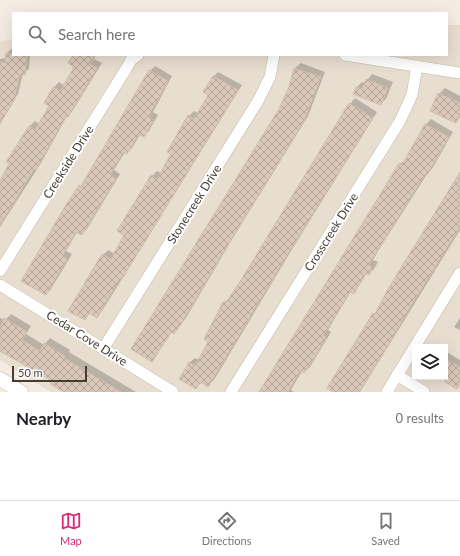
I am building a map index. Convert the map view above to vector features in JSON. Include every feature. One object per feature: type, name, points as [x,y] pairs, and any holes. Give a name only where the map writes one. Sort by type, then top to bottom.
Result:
[{"type":"street","name":"Creekside Drive","points":[[0,271],[131,60],[137,56]]},
{"type":"street","name":"Stonecreek Drive","points":[[103,349],[258,101],[270,77],[274,56]]},
{"type":"street","points":[[352,56],[460,73]]},
{"type":"street","name":"Crosscreek Drive","points":[[231,392],[400,121],[412,95],[417,66]]},
{"type":"street","points":[[387,392],[460,273]]},
{"type":"street","name":"Cedar Cove Drive","points":[[0,285],[173,392]]},
{"type":"street","points":[[397,375],[424,392]]},
{"type":"street","points":[[0,379],[21,392]]},
{"type":"shaded area","points":[[448,25],[460,25],[460,392],[51,392],[0,360],[0,41],[12,39],[12,56],[448,56]]},
{"type":"building","points":[[6,53],[12,54],[12,56],[27,56],[25,75],[20,74],[14,100],[0,124],[0,62],[5,63]]},
{"type":"building","points":[[72,56],[94,56],[90,64],[97,68],[68,117],[66,116],[36,170],[34,169],[0,225],[0,180],[9,164],[6,162],[29,126],[35,130],[49,106],[44,103],[53,87],[60,91],[74,67],[68,63]]},
{"type":"building","points":[[294,68],[321,77],[303,123],[181,324],[174,334],[171,332],[152,362],[131,349],[279,109],[289,87]]},
{"type":"building","points":[[149,70],[168,81],[148,117],[154,120],[144,137],[139,134],[127,154],[123,152],[110,175],[116,179],[82,235],[76,232],[62,256],[67,259],[46,295],[21,281],[66,205],[79,185],[81,186]]},
{"type":"building","points":[[213,76],[238,90],[122,279],[120,278],[97,318],[89,313],[85,320],[68,311],[102,254],[111,259],[124,235],[117,231],[151,175],[157,179],[171,154],[167,152],[188,115],[194,119],[208,95],[203,92]]},
{"type":"building","points":[[366,79],[388,88],[381,105],[353,94],[356,87],[362,89]]},
{"type":"building","points":[[438,93],[460,103],[460,114],[456,123],[430,111]]},
{"type":"building","points":[[349,103],[373,118],[286,257],[208,387],[200,382],[196,389],[179,379],[189,362],[195,366],[208,342],[204,339],[223,302],[226,303],[241,280]]},
{"type":"building","points":[[425,124],[449,137],[427,175],[425,174],[373,258],[369,265],[373,268],[369,275],[366,273],[354,294],[350,292],[323,336],[326,337],[317,354],[304,373],[300,371],[288,392],[259,392],[399,163],[402,165]]},
{"type":"building","points":[[460,172],[460,227],[359,392],[333,392],[327,388],[373,313],[375,314],[388,289]]},
{"type":"building","points":[[4,318],[27,332],[22,340],[40,351],[44,343],[65,356],[64,358],[121,392],[64,392],[50,384],[52,381],[0,351],[0,326]]},
{"type":"building","points":[[448,361],[460,367],[460,383],[457,389],[445,382],[445,380],[448,380]]}]
